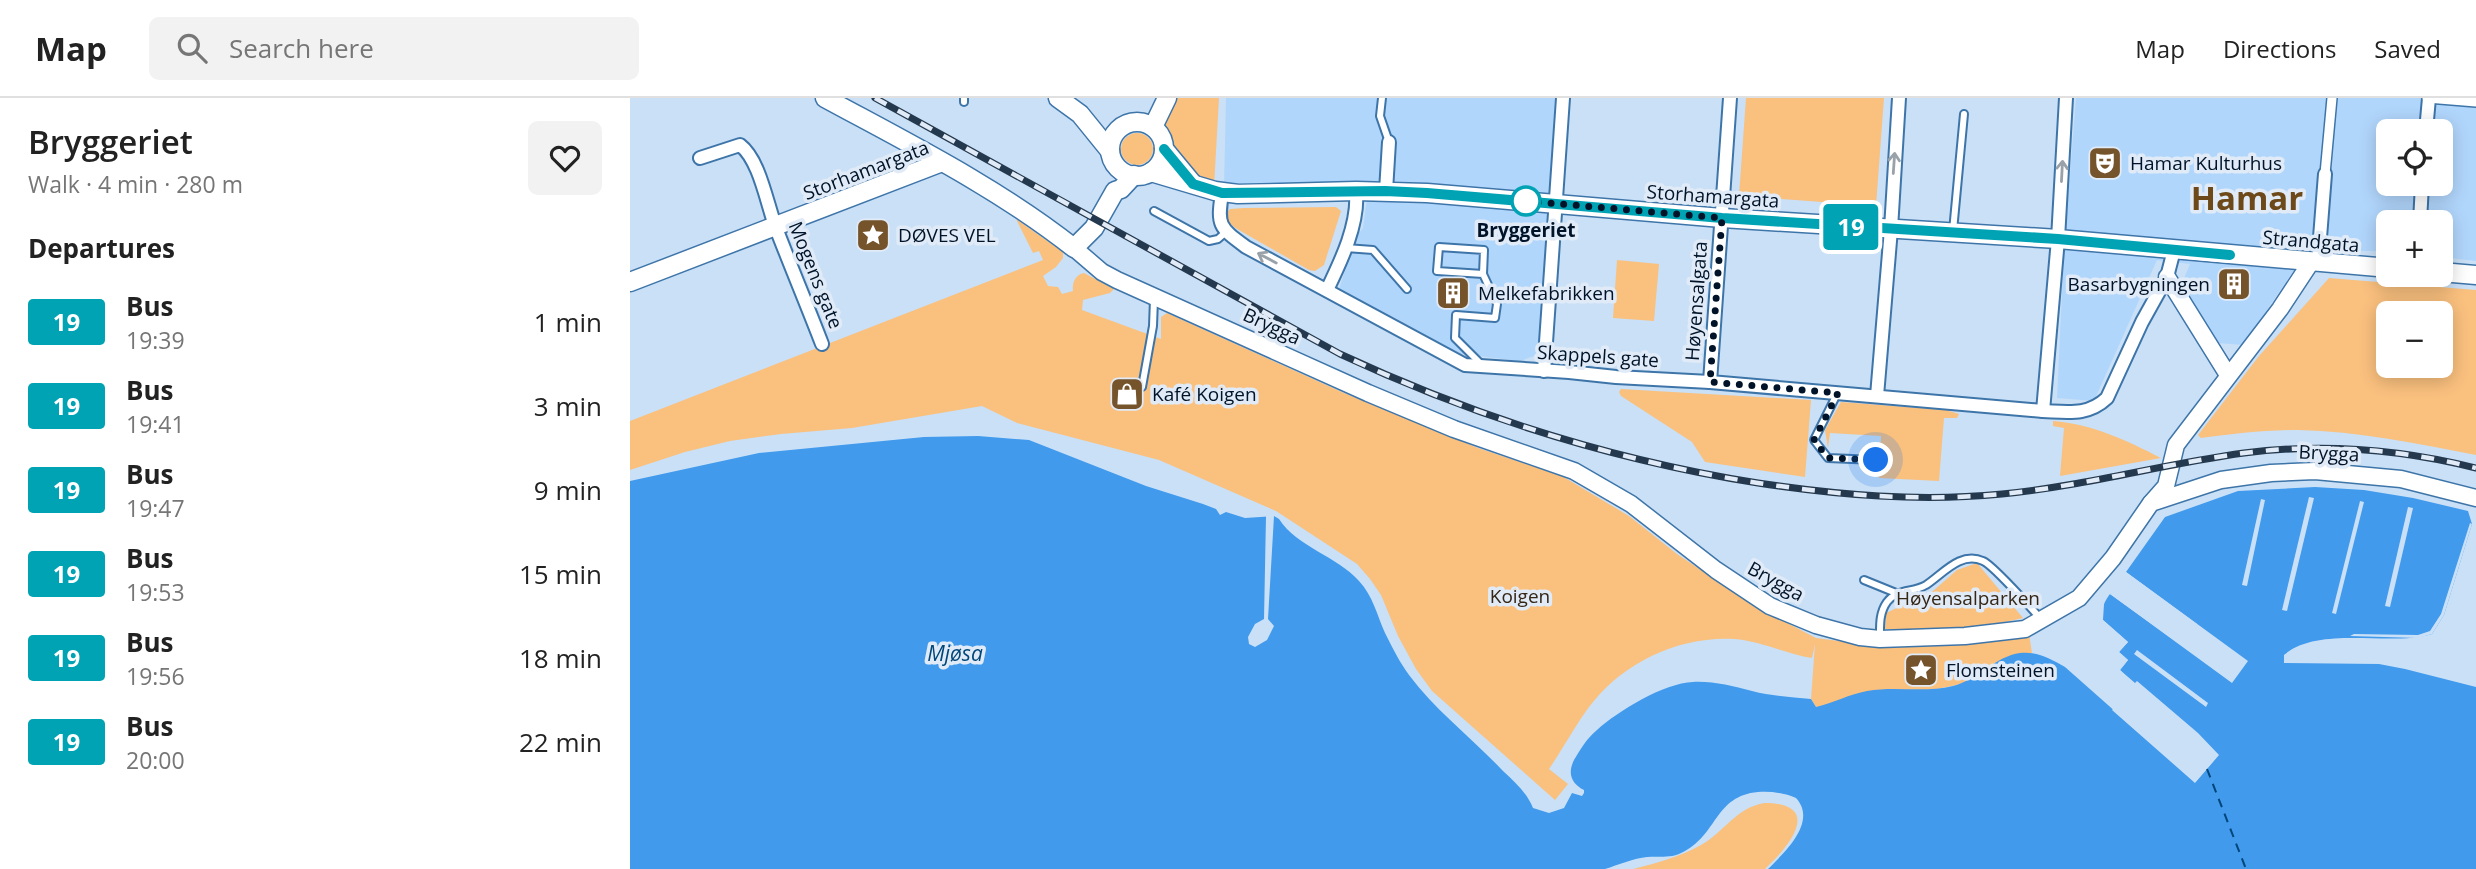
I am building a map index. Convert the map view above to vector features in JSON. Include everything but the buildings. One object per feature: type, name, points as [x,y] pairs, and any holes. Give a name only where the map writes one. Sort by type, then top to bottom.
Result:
[{"type":"main road","points":[[825,98],[943,162]]},
{"type":"main road","points":[[1058,98],[1080,114],[1113,159],[1128,174],[1143,173]]},
{"type":"main road","points":[[1153,127],[1167,98]]},
{"type":"main road","points":[[1080,114],[1124,125],[1139,122],[1153,127],[1161,137],[1164,149],[1193,184]]},
{"type":"main road","points":[[1115,191],[1112,186],[1112,138],[1124,125]]},
{"type":"main road","points":[[1074,248],[1094,228],[1115,191],[1160,162],[1164,149]]},
{"type":"main road","name":"Storhamargata","points":[[630,282],[943,162],[1051,229],[1074,248]]},
{"type":"main road","name":"Storhamargata","points":[[1143,173],[1222,193],[1385,191],[1722,218],[2058,239],[2230,255]]},
{"type":"main road","name":"Strandgata","points":[[2230,255],[2376,267]]},
{"type":"main road","points":[[2453,273],[2476,275]]},
{"type":"street","points":[[1544,371],[1563,98]]},
{"type":"street","name":"Høyensalgata","points":[[1710,382],[1731,135],[1730,98]]},
{"type":"street","points":[[1877,396],[1899,98]]},
{"type":"street","points":[[2043,411],[2058,239],[2066,98]]},
{"type":"street","points":[[2151,503],[2166,486],[2176,445],[2315,262],[2332,98]]},
{"type":"street","points":[[2427,119],[2428,98],[2476,102]]},
{"type":"street","points":[[1385,191],[1389,142]]},
{"type":"street","name":"Mogens gate","points":[[700,158],[740,145],[746,149],[754,163],[822,344]]},
{"type":"street","points":[[1327,290],[1344,248],[1357,203],[1356,191]]},
{"type":"street","points":[[1222,193],[1219,218],[1226,232]]},
{"type":"street","name":"Skappels gate","points":[[1226,232],[1246,247],[1465,366],[1710,382],[2043,411],[2085,412],[2097,407],[2107,398],[2142,322],[2167,277],[2174,250]]},
{"type":"street","name":"Brygga","points":[[1074,248],[1102,272],[1154,297],[1442,424],[1574,471],[1631,505],[1716,570],[1770,606],[1816,625],[1860,637],[1880,639],[1965,636],[2025,629],[2079,598],[2113,558],[2151,503],[2221,480],[2271,473],[2315,471],[2401,479],[2476,498]]},
{"type":"street","points":[[2167,277],[2228,375]]},
{"type":"lane","points":[[1382,98],[1380,116],[1389,142]]},
{"type":"lane","points":[[1953,233],[1964,114]]},
{"type":"lane","points":[[1154,211],[1209,241],[1218,239],[1226,232]]},
{"type":"lane","points":[[1483,274],[1437,271],[1439,247],[1484,250],[1483,274],[1497,304],[1496,318],[1456,316],[1455,338],[1484,367]]},
{"type":"lane","points":[[1344,248],[1373,250],[1407,289]]},
{"type":"lane","points":[[1142,387],[1153,326],[1154,297]]},
{"type":"lane","points":[[1838,393],[1814,440],[1828,458],[1876,460]]},
{"type":"lane","points":[[1880,639],[1880,617],[1885,605],[1896,593],[1925,586],[1946,568],[1971,558],[1985,561],[2043,620]]},
{"type":"lane","points":[[1864,580],[1896,593]]},
{"type":"shaded area","points":[[1226,98],[1555,98],[1540,354],[1520,361],[1461,354],[1413,333],[1339,290],[1354,239],[1363,228],[1369,184],[1224,187]]},
{"type":"shaded area","points":[[2076,98],[2476,98],[2476,261],[2453,258],[2453,210],[2376,210],[2376,251],[2307,251],[2243,345],[2218,343],[2182,283],[2190,264],[2157,260],[2094,401],[2057,398],[2064,250]]},
{"type":"green space","points":[[1171,98],[1219,98],[1214,187],[1199,182],[1169,146],[1161,125]]},
{"type":"green space","points":[[1746,98],[1884,98],[1876,206],[1739,196]]},
{"type":"green space","points":[[1137,133],[1148,138],[1153,149],[1148,160],[1137,165],[1126,160],[1121,149],[1126,138]]},
{"type":"green space","points":[[1336,207],[1341,211],[1324,265],[1315,271],[1237,229],[1229,223],[1226,214],[1230,209],[1244,208]]},
{"type":"green space","name":"Koigen","points":[[1016,219],[1063,252],[1063,258],[1056,267],[1043,276],[1048,286],[1058,287],[1062,294],[1073,291],[1075,280],[1084,273],[1114,289],[1110,293],[1083,300],[1082,310],[1161,339],[1161,317],[1167,313],[1344,393],[1478,448],[1562,476],[1629,516],[1677,554],[1758,608],[1816,638],[1877,646],[2029,634],[2032,653],[2010,658],[1973,679],[1952,686],[1816,707],[1811,699],[1815,644],[1812,658],[1734,639],[1714,639],[1675,647],[1638,663],[1606,687],[1593,702],[1549,769],[1568,784],[1555,800],[1432,691],[1398,636],[1381,595],[1357,564],[1276,511],[1159,460],[1017,423],[982,406],[852,428],[730,441],[630,470],[630,421],[1043,260],[1039,251],[1033,253]]},
{"type":"green space","points":[[1617,260],[1659,264],[1654,321],[1613,318]]},
{"type":"green space","points":[[2329,278],[2376,282],[2376,287],[2476,290],[2476,455],[2388,439],[2320,431],[2273,431],[2201,438],[2198,435],[2259,356]]},
{"type":"green space","points":[[1621,389],[1811,400],[1805,477],[1705,462],[1692,442],[1621,396]]},
{"type":"green space","points":[[1841,402],[1946,410],[1959,414],[1957,418],[1944,418],[1939,481],[1879,478],[1881,436],[1830,433],[1828,448],[1825,430]]},
{"type":"green space","points":[[2053,421],[2108,434],[2161,458],[2060,476],[2064,428],[2053,426]]},
{"type":"green space","name":"Høyensalparken","points":[[1977,563],[2023,618],[1954,628],[1885,629],[1886,613],[1933,591],[1957,570]]},
{"type":"green space","points":[[1764,803],[1782,805],[1793,810],[1797,818],[1791,838],[1765,869],[1633,869],[1693,849],[1709,840],[1738,815]]},
{"type":"water","name":"Mjøsa","points":[[978,436],[1029,440],[1146,486],[1216,509],[1220,515],[1226,512],[1245,518],[1274,516],[1279,519],[1296,537],[1340,565],[1359,581],[1371,599],[1396,655],[1420,688],[1516,784],[1533,808],[1549,813],[1564,808],[1572,793],[1582,796],[1584,793],[1574,782],[1571,770],[1574,760],[1590,737],[1629,707],[1669,687],[1693,682],[1715,683],[1766,694],[1811,699],[1816,707],[1867,691],[1953,686],[2011,655],[2020,653],[2044,656],[2065,667],[2195,782],[2216,758],[2205,742],[2160,702],[2156,707],[2120,670],[2128,660],[2119,652],[2128,642],[2103,620],[2102,616],[2110,594],[2181,645],[2197,624],[2126,572],[2165,517],[2238,491],[2315,487],[2364,490],[2468,511],[2472,524],[2444,615],[2432,634],[2396,639],[2316,641],[2299,646],[2284,655],[2284,663],[2379,664],[2476,687],[2476,869],[1768,869],[1790,846],[1801,827],[1802,807],[1796,798],[1773,792],[1758,792],[1733,800],[1704,835],[1680,854],[1631,860],[1605,869],[630,869],[630,481],[759,453],[924,437]]},
{"type":"pier","points":[[2309,497],[2314,498],[2287,611],[2282,610]]},
{"type":"pier","points":[[2261,499],[2265,500],[2247,586],[2242,585]]},
{"type":"pier","points":[[2360,501],[2364,502],[2336,614],[2332,613]]},
{"type":"pier","points":[[2408,507],[2413,508],[2390,607],[2385,606]]},
{"type":"pier","points":[[1266,516],[1274,516],[1268,619],[1274,626],[1267,640],[1255,647],[1249,644],[1248,637],[1255,624],[1264,619]]},
{"type":"pier","points":[[2470,523],[2472,524],[2444,615],[2432,634],[2418,638],[2350,636],[2418,635],[2430,631],[2441,614]]},
{"type":"pier","points":[[2126,572],[2248,661],[2232,683],[2110,594],[2112,591],[2180,641],[2192,624],[2124,574]]},
{"type":"pier","points":[[2104,604],[2103,620],[2128,642],[2119,652],[2128,660],[2120,670],[2135,683],[2137,681],[2198,733],[2219,755],[2195,783],[2112,710],[2116,706],[2117,710],[2195,778],[2211,759],[2199,748],[2201,742],[2160,707],[2154,709],[2137,695],[2138,691],[2117,672],[2123,660],[2116,651],[2123,643],[2100,622],[2099,609]]},
{"type":"pier","points":[[2137,650],[2208,703],[2206,707],[2134,654]]},
{"type":"ferry route","points":[[2207,769],[2246,869]]},
{"type":"railway","points":[[875,98],[1340,354],[1492,416],[1650,462],[1758,483],[1849,494],[1910,497],[2002,494],[2244,453],[2302,448],[2390,452],[2476,468]]},
{"type":"bus line","name":"19","points":[[1164,149],[1193,184],[1222,193],[1427,193],[1722,218],[2058,239],[2230,255]]},
{"type":"place","name":"Hamar Kulturhus","points":[[2105,163]]},
{"type":"place","name":"Bryggeriet","points":[[1526,201]]},
{"type":"place","name":"DØVES VEL","points":[[873,235]]},
{"type":"place","name":"Basarbygningen","points":[[2234,284]]},
{"type":"place","name":"Melkefabrikken","points":[[1453,293]]},
{"type":"place","name":"Kafé Koigen","points":[[1127,394]]},
{"type":"place","name":"Flomsteinen","points":[[1921,670]]},
{"type":"district","name":"Hamar","points":[[2247,198]]},
{"type":"route","points":[[1526,201],[1722,218],[1710,382],[1838,393],[1830,404],[1814,440],[1828,458],[1876,460]]}]
